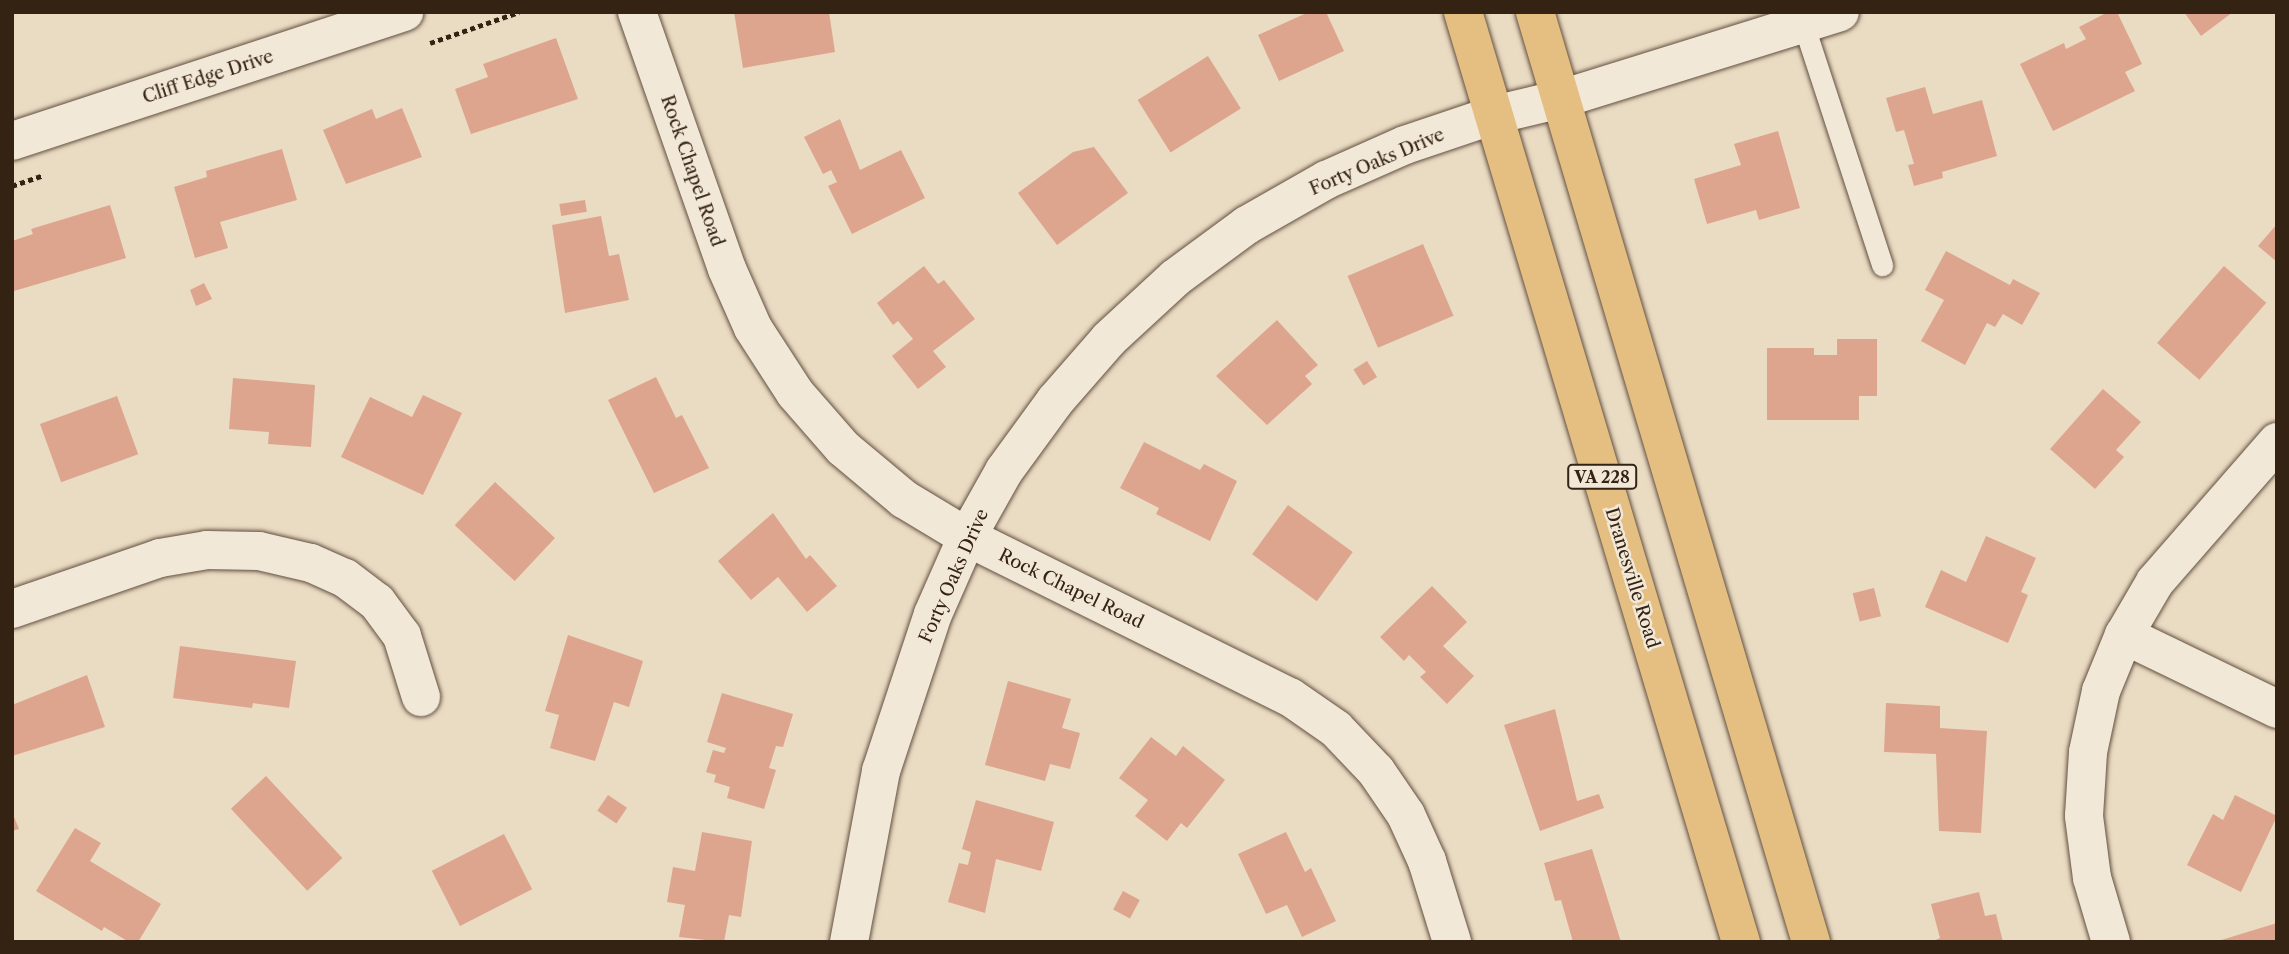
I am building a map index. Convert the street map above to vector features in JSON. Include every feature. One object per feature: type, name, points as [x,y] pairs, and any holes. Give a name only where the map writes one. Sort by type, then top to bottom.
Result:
[{"type":"main road","name":"Dranesville Road","points":[[1463,12],[1741,942]]},
{"type":"main road","points":[[1535,12],[1811,942]]},
{"type":"street","name":"Cliff Edge Drive","points":[[12,141],[404,12]]},
{"type":"street","name":"Rock Chapel Road","points":[[637,12],[727,269],[753,328],[795,393],[843,448],[904,499],[967,537],[1290,697],[1336,729],[1376,771],[1406,816],[1427,861],[1452,942]]},
{"type":"street","name":"Forty Oaks Drive","points":[[849,942],[856,886],[887,748],[933,614],[967,537],[1004,471],[1055,401],[1109,339],[1175,278],[1247,225],[1326,180],[1405,145],[1494,115],[1561,99],[1840,12]]},
{"type":"street","points":[[2110,942],[2092,878],[2084,816],[2088,752],[2101,691],[2124,635],[2171,561],[2277,442]]},
{"type":"street","points":[[12,609],[160,558],[207,550],[260,551],[311,563],[345,578],[377,602],[402,636],[421,697]]},
{"type":"street","points":[[2124,635],[2277,709]]},
{"type":"lane","points":[[1803,23],[1882,265]]},
{"type":"building","points":[[734,12],[829,12],[835,52],[743,68]]},
{"type":"building","points":[[1309,12],[1326,12],[1344,51],[1279,81],[1258,35]]},
{"type":"building","points":[[2108,12],[2117,12],[2142,64],[2125,72],[2135,91],[2053,131],[2020,64],[2064,43],[2066,49],[2086,39],[2079,27]]},
{"type":"building","points":[[2184,12],[2233,12],[2201,36]]},
{"type":"building","points":[[556,38],[578,99],[471,134],[455,89],[488,77],[483,64]]},
{"type":"building","points":[[1208,56],[1241,109],[1170,153],[1138,100]]},
{"type":"building","points":[[1925,87],[1933,114],[1982,100],[1997,156],[1942,172],[1943,178],[1914,186],[1908,165],[1914,164],[1904,130],[1896,132],[1886,98]]},
{"type":"building","points":[[402,108],[422,157],[346,184],[323,130],[372,109],[376,119]]},
{"type":"building","points":[[840,119],[860,170],[901,150],[925,198],[852,234],[828,186],[837,182],[831,170],[823,174],[804,137]]},
{"type":"building","points":[[1778,131],[1800,208],[1759,220],[1756,210],[1707,224],[1694,179],[1741,165],[1734,144]]},
{"type":"building","points":[[1094,147],[1128,193],[1057,245],[1018,193],[1073,152]]},
{"type":"building","points":[[282,149],[297,200],[220,222],[228,248],[195,258],[174,187],[207,177],[206,171]]},
{"type":"building","points":[[585,200],[587,212],[561,216],[559,204]]},
{"type":"building","points":[[110,205],[126,258],[14,291],[12,241],[33,234],[31,229]]},
{"type":"building","points":[[601,216],[609,256],[619,254],[629,300],[565,313],[552,225]]},
{"type":"building","points":[[2277,224],[2277,262],[2258,246]]},
{"type":"building","points":[[1423,244],[1453,316],[1378,348],[1348,276]]},
{"type":"building","points":[[1946,251],[2010,285],[2013,279],[2040,293],[2022,325],[2003,314],[1995,327],[1987,323],[1965,365],[1921,341],[1944,300],[1925,290]]},
{"type":"building","points":[[924,266],[938,284],[944,280],[975,319],[933,351],[946,367],[918,389],[892,356],[913,339],[898,321],[893,325],[877,303]]},
{"type":"building","points":[[2224,266],[2266,303],[2199,380],[2157,343]]},
{"type":"building","points":[[204,283],[212,299],[196,306],[190,290]]},
{"type":"building","points":[[1277,320],[1318,365],[1305,376],[1312,384],[1267,425],[1216,376]]},
{"type":"building","points":[[1837,339],[1877,339],[1877,396],[1859,396],[1859,420],[1767,420],[1767,348],[1814,348],[1814,355],[1837,355]]},
{"type":"building","points":[[1367,361],[1377,377],[1363,386],[1353,369]]},
{"type":"building","points":[[656,377],[676,418],[682,415],[709,468],[654,493],[608,400]]},
{"type":"building","points":[[233,378],[315,385],[311,447],[268,444],[269,432],[229,429]]},
{"type":"building","points":[[2103,389],[2141,422],[2116,450],[2124,457],[2095,489],[2050,449]]},
{"type":"building","points":[[423,395],[462,413],[423,495],[341,457],[370,397],[412,417]]},
{"type":"building","points":[[117,396],[138,454],[61,482],[40,424]]},
{"type":"building","points":[[1144,442],[1200,470],[1204,464],[1237,481],[1210,541],[1156,514],[1159,508],[1120,488]]},
{"type":"building","points":[[495,482],[555,538],[515,581],[455,525]]},
{"type":"building","points":[[1288,505],[1353,552],[1317,601],[1252,554]]},
{"type":"building","points":[[773,513],[806,559],[810,555],[837,586],[807,612],[778,577],[751,600],[718,561]]},
{"type":"building","points":[[1986,536],[2036,558],[2021,592],[2028,595],[2008,643],[1925,607],[1941,570],[1966,582]]},
{"type":"building","points":[[1432,586],[1467,622],[1443,646],[1474,676],[1447,704],[1420,677],[1426,672],[1409,655],[1404,661],[1380,637]]},
{"type":"building","points":[[1874,588],[1881,616],[1860,621],[1853,593]]},
{"type":"building","points":[[568,635],[643,661],[629,707],[614,702],[595,761],[550,748],[559,715],[545,711]]},
{"type":"building","points":[[180,646],[296,661],[289,708],[253,703],[252,708],[173,698]]},
{"type":"building","points":[[87,675],[105,727],[12,756],[12,705]]},
{"type":"building","points":[[1008,681],[1071,699],[1062,728],[1080,733],[1070,769],[1050,764],[1045,781],[985,765]]},
{"type":"building","points":[[722,693],[793,714],[783,747],[776,746],[769,768],[776,770],[764,809],[727,798],[730,787],[714,782],[716,775],[706,772],[713,750],[724,753],[726,748],[707,742]]},
{"type":"building","points":[[1886,703],[1940,706],[1940,728],[1987,731],[1981,833],[1939,831],[1936,754],[1884,752]]},
{"type":"building","points":[[1555,709],[1577,801],[1599,794],[1604,808],[1540,831],[1504,725]]},
{"type":"building","points":[[1151,737],[1176,756],[1183,746],[1225,780],[1187,828],[1181,823],[1167,841],[1135,816],[1148,800],[1119,778]]},
{"type":"building","points":[[266,776],[342,858],[307,891],[231,809]]},
{"type":"building","points":[[608,795],[627,808],[616,824],[597,811]]},
{"type":"building","points":[[2235,795],[2277,816],[2241,892],[2187,865],[2213,814],[2223,820]]},
{"type":"building","points":[[976,800],[1054,822],[1041,871],[996,859],[985,913],[948,902],[959,863],[968,865],[971,852],[962,849]]},
{"type":"building","points":[[12,812],[19,829],[12,831]]},
{"type":"building","points":[[75,828],[101,843],[90,861],[161,904],[138,942],[129,942],[104,927],[102,931],[36,891]]},
{"type":"building","points":[[702,832],[752,841],[741,917],[729,915],[724,942],[679,937],[685,905],[667,902],[673,867],[695,871]]},
{"type":"building","points":[[1286,832],[1305,872],[1311,868],[1336,921],[1302,937],[1287,905],[1266,914],[1238,854]]},
{"type":"building","points":[[504,834],[532,889],[460,926],[432,871]]},
{"type":"building","points":[[1592,849],[1621,942],[1573,942],[1561,900],[1555,901],[1544,863]]},
{"type":"building","points":[[1123,891],[1140,900],[1130,918],[1113,910]]},
{"type":"building","points":[[1979,892],[1985,916],[1996,914],[2003,942],[1931,942],[1940,938],[1931,904]]},
{"type":"building","points":[[2277,923],[2277,942],[2218,942],[2218,941]]}]
